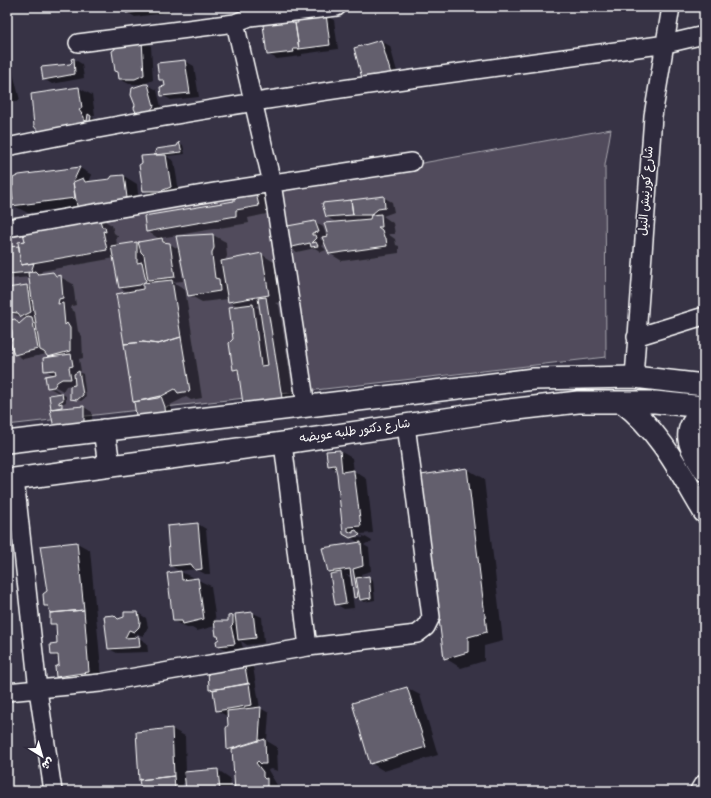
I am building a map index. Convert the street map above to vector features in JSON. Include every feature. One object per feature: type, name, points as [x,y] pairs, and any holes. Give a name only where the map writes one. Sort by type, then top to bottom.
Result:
[{"type":"street","points":[[78,43],[235,23],[250,17],[317,8],[337,7]]},
{"type":"street","name":"شارع كورنيش النيل","points":[[634,377],[653,116],[671,7]]},
{"type":"street","points":[[235,23],[272,183],[306,406]]},
{"type":"street","points":[[7,147],[80,131],[253,103],[666,44],[704,35]]},
{"type":"street","points":[[7,228],[272,183],[412,162]]},
{"type":"street","points":[[636,336],[704,316]]},
{"type":"street","points":[[7,442],[534,379],[634,377],[704,385]]},
{"type":"street","name":"شارع دكتور طلبه عويضه","points":[[11,479],[578,402],[655,402],[704,407]]},
{"type":"street","points":[[622,402],[639,416],[658,437],[704,512]]},
{"type":"street","points":[[704,411],[696,417],[690,426],[688,435],[689,446],[704,470]]},
{"type":"street","points":[[7,692],[100,684],[308,647],[417,634],[426,627],[431,617],[406,425]]},
{"type":"street","points":[[104,430],[109,465]]},
{"type":"street","points":[[283,443],[308,647]]},
{"type":"street","points":[[11,479],[38,690],[53,791]]},
{"type":"street","points":[[701,791],[704,786]]},
{"type":"shaded area","points":[[611,129],[605,165],[606,357],[7,425],[7,238]]},
{"type":"building","points":[[125,7],[163,7],[163,8],[126,13]]},
{"type":"building","points":[[326,14],[330,45],[299,49],[295,23],[298,23],[297,18]]},
{"type":"building","points":[[281,20],[284,22],[292,21],[295,23],[299,49],[293,49],[294,52],[267,55],[263,25]]},
{"type":"building","points":[[142,40],[144,75],[135,79],[119,79],[118,72],[115,71],[112,51],[115,49],[115,42]]},
{"type":"building","points":[[381,40],[391,74],[363,82],[354,48]]},
{"type":"building","points":[[74,58],[75,74],[43,80],[41,67],[70,64],[72,62],[71,59]]},
{"type":"building","points":[[185,60],[190,93],[161,96],[160,87],[165,86],[164,80],[159,80],[157,63]]},
{"type":"building","points":[[148,84],[154,106],[150,111],[137,115],[131,95],[132,88]]},
{"type":"building","points":[[79,87],[82,108],[79,110],[84,117],[84,120],[87,121],[88,114],[91,116],[90,122],[54,134],[37,130],[34,126],[31,94]]},
{"type":"building","points":[[179,142],[182,152],[154,155],[156,149],[177,146]]},
{"type":"building","points":[[166,155],[171,187],[161,191],[143,191],[139,165],[142,163],[141,156]]},
{"type":"building","points":[[80,167],[73,182],[75,198],[11,206],[10,202],[13,200],[11,187],[13,186],[13,178],[19,175]]},
{"type":"building","points":[[124,175],[128,205],[78,212],[73,182],[83,178],[85,182],[110,179],[112,176]]},
{"type":"building","points":[[255,189],[259,206],[236,210],[236,216],[146,232],[144,216],[234,201],[234,192]]},
{"type":"building","points":[[384,196],[385,208],[378,209],[371,215],[353,215],[351,200]]},
{"type":"building","points":[[351,200],[353,215],[326,217],[322,203]]},
{"type":"building","points":[[381,214],[382,227],[378,227],[382,230],[384,237],[386,238],[387,246],[329,254],[322,237],[328,236],[324,223],[370,219],[371,215]]},
{"type":"building","points":[[99,217],[102,227],[105,227],[106,232],[103,231],[107,250],[21,265],[18,242],[25,241],[22,229]]},
{"type":"building","points":[[315,221],[319,232],[312,233],[312,235],[316,235],[317,238],[312,243],[316,242],[318,246],[311,247],[310,243],[288,248],[282,227]]},
{"type":"building","points":[[213,234],[214,248],[212,255],[215,278],[219,279],[220,291],[188,296],[176,236]]},
{"type":"building","points":[[162,238],[163,242],[170,243],[175,277],[148,280],[144,255],[141,252],[138,242]]},
{"type":"building","points":[[137,242],[137,263],[142,262],[146,281],[140,285],[119,288],[111,246]]},
{"type":"building","points":[[19,246],[21,265],[34,263],[31,272],[7,274],[7,247]]},
{"type":"building","points":[[262,253],[269,295],[228,302],[221,261]]},
{"type":"building","points":[[35,271],[38,274],[53,272],[56,276],[61,275],[63,298],[59,299],[58,304],[63,303],[65,325],[67,323],[70,328],[70,351],[48,357],[40,350],[28,273]]},
{"type":"building","points":[[172,280],[181,337],[158,344],[143,342],[124,344],[116,294],[143,289],[143,283]]},
{"type":"building","points":[[27,285],[31,312],[21,317],[18,313],[8,312],[7,288]]},
{"type":"building","points":[[266,297],[282,398],[243,404],[238,369],[233,370],[229,343],[233,339],[229,307],[253,304],[261,366],[268,365],[258,298]]},
{"type":"building","points":[[28,316],[32,317],[38,349],[14,355],[10,340],[12,340],[12,332],[9,325],[10,320],[15,319],[19,324]]},
{"type":"building","points":[[181,337],[190,391],[178,393],[175,389],[158,398],[133,402],[124,344],[143,342],[158,344]]},
{"type":"building","points":[[71,354],[73,366],[69,367],[71,379],[62,379],[57,382],[54,387],[47,388],[45,376],[56,374],[55,370],[44,371],[43,358]]},
{"type":"building","points":[[79,371],[83,395],[77,400],[70,399],[70,386],[75,385],[74,374]]},
{"type":"building","points":[[62,393],[63,400],[59,402],[59,404],[62,403],[62,407],[51,409],[49,395]]},
{"type":"building","points":[[161,396],[165,407],[166,419],[137,422],[134,402]]},
{"type":"building","points":[[84,406],[84,423],[54,428],[50,409]]},
{"type":"building","points":[[340,450],[342,472],[354,470],[361,526],[348,527],[348,531],[353,533],[353,531],[356,530],[360,535],[350,538],[343,534],[337,474],[335,465],[328,466],[326,451]]},
{"type":"building","points":[[467,468],[487,632],[468,637],[468,652],[444,659],[421,475]]},
{"type":"building","points":[[198,523],[202,569],[195,570],[191,564],[170,566],[167,526]]},
{"type":"building","points":[[77,542],[84,610],[50,613],[48,606],[44,606],[43,594],[47,591],[40,546]]},
{"type":"building","points":[[361,542],[363,566],[353,569],[358,597],[354,598],[350,569],[328,572],[322,548]]},
{"type":"building","points":[[181,571],[182,580],[198,578],[204,619],[183,624],[182,621],[173,621],[167,573]]},
{"type":"building","points":[[341,572],[346,603],[335,605],[330,574]]},
{"type":"building","points":[[369,576],[371,598],[360,600],[356,578]]},
{"type":"building","points":[[84,610],[89,672],[56,677],[55,667],[59,665],[58,655],[51,655],[50,644],[57,643],[56,624],[50,624],[50,613]]},
{"type":"building","points":[[124,612],[138,612],[140,622],[139,627],[134,632],[129,630],[125,638],[139,637],[140,647],[108,649],[104,616],[114,615],[118,619],[124,617]]},
{"type":"building","points":[[253,612],[256,638],[238,640],[235,614]]},
{"type":"building","points":[[233,615],[233,624],[231,626],[235,644],[217,646],[216,641],[219,639],[218,636],[216,636],[214,621],[228,621],[228,616]]},
{"type":"building","points":[[244,661],[248,684],[209,690],[208,668]]},
{"type":"building","points":[[249,683],[252,705],[216,711],[213,690]]},
{"type":"building","points":[[407,687],[426,747],[370,764],[352,703]]},
{"type":"building","points":[[261,707],[259,740],[227,750],[227,711]]},
{"type":"building","points":[[172,728],[174,776],[139,780],[136,732]]},
{"type":"building","points":[[265,739],[266,764],[261,764],[258,761],[256,763],[263,772],[263,777],[265,779],[267,778],[267,791],[235,791],[232,749]]},
{"type":"building","points":[[218,769],[220,791],[186,791],[184,772]]},
{"type":"building","points":[[174,776],[175,788],[179,791],[141,791],[139,780]]}]
